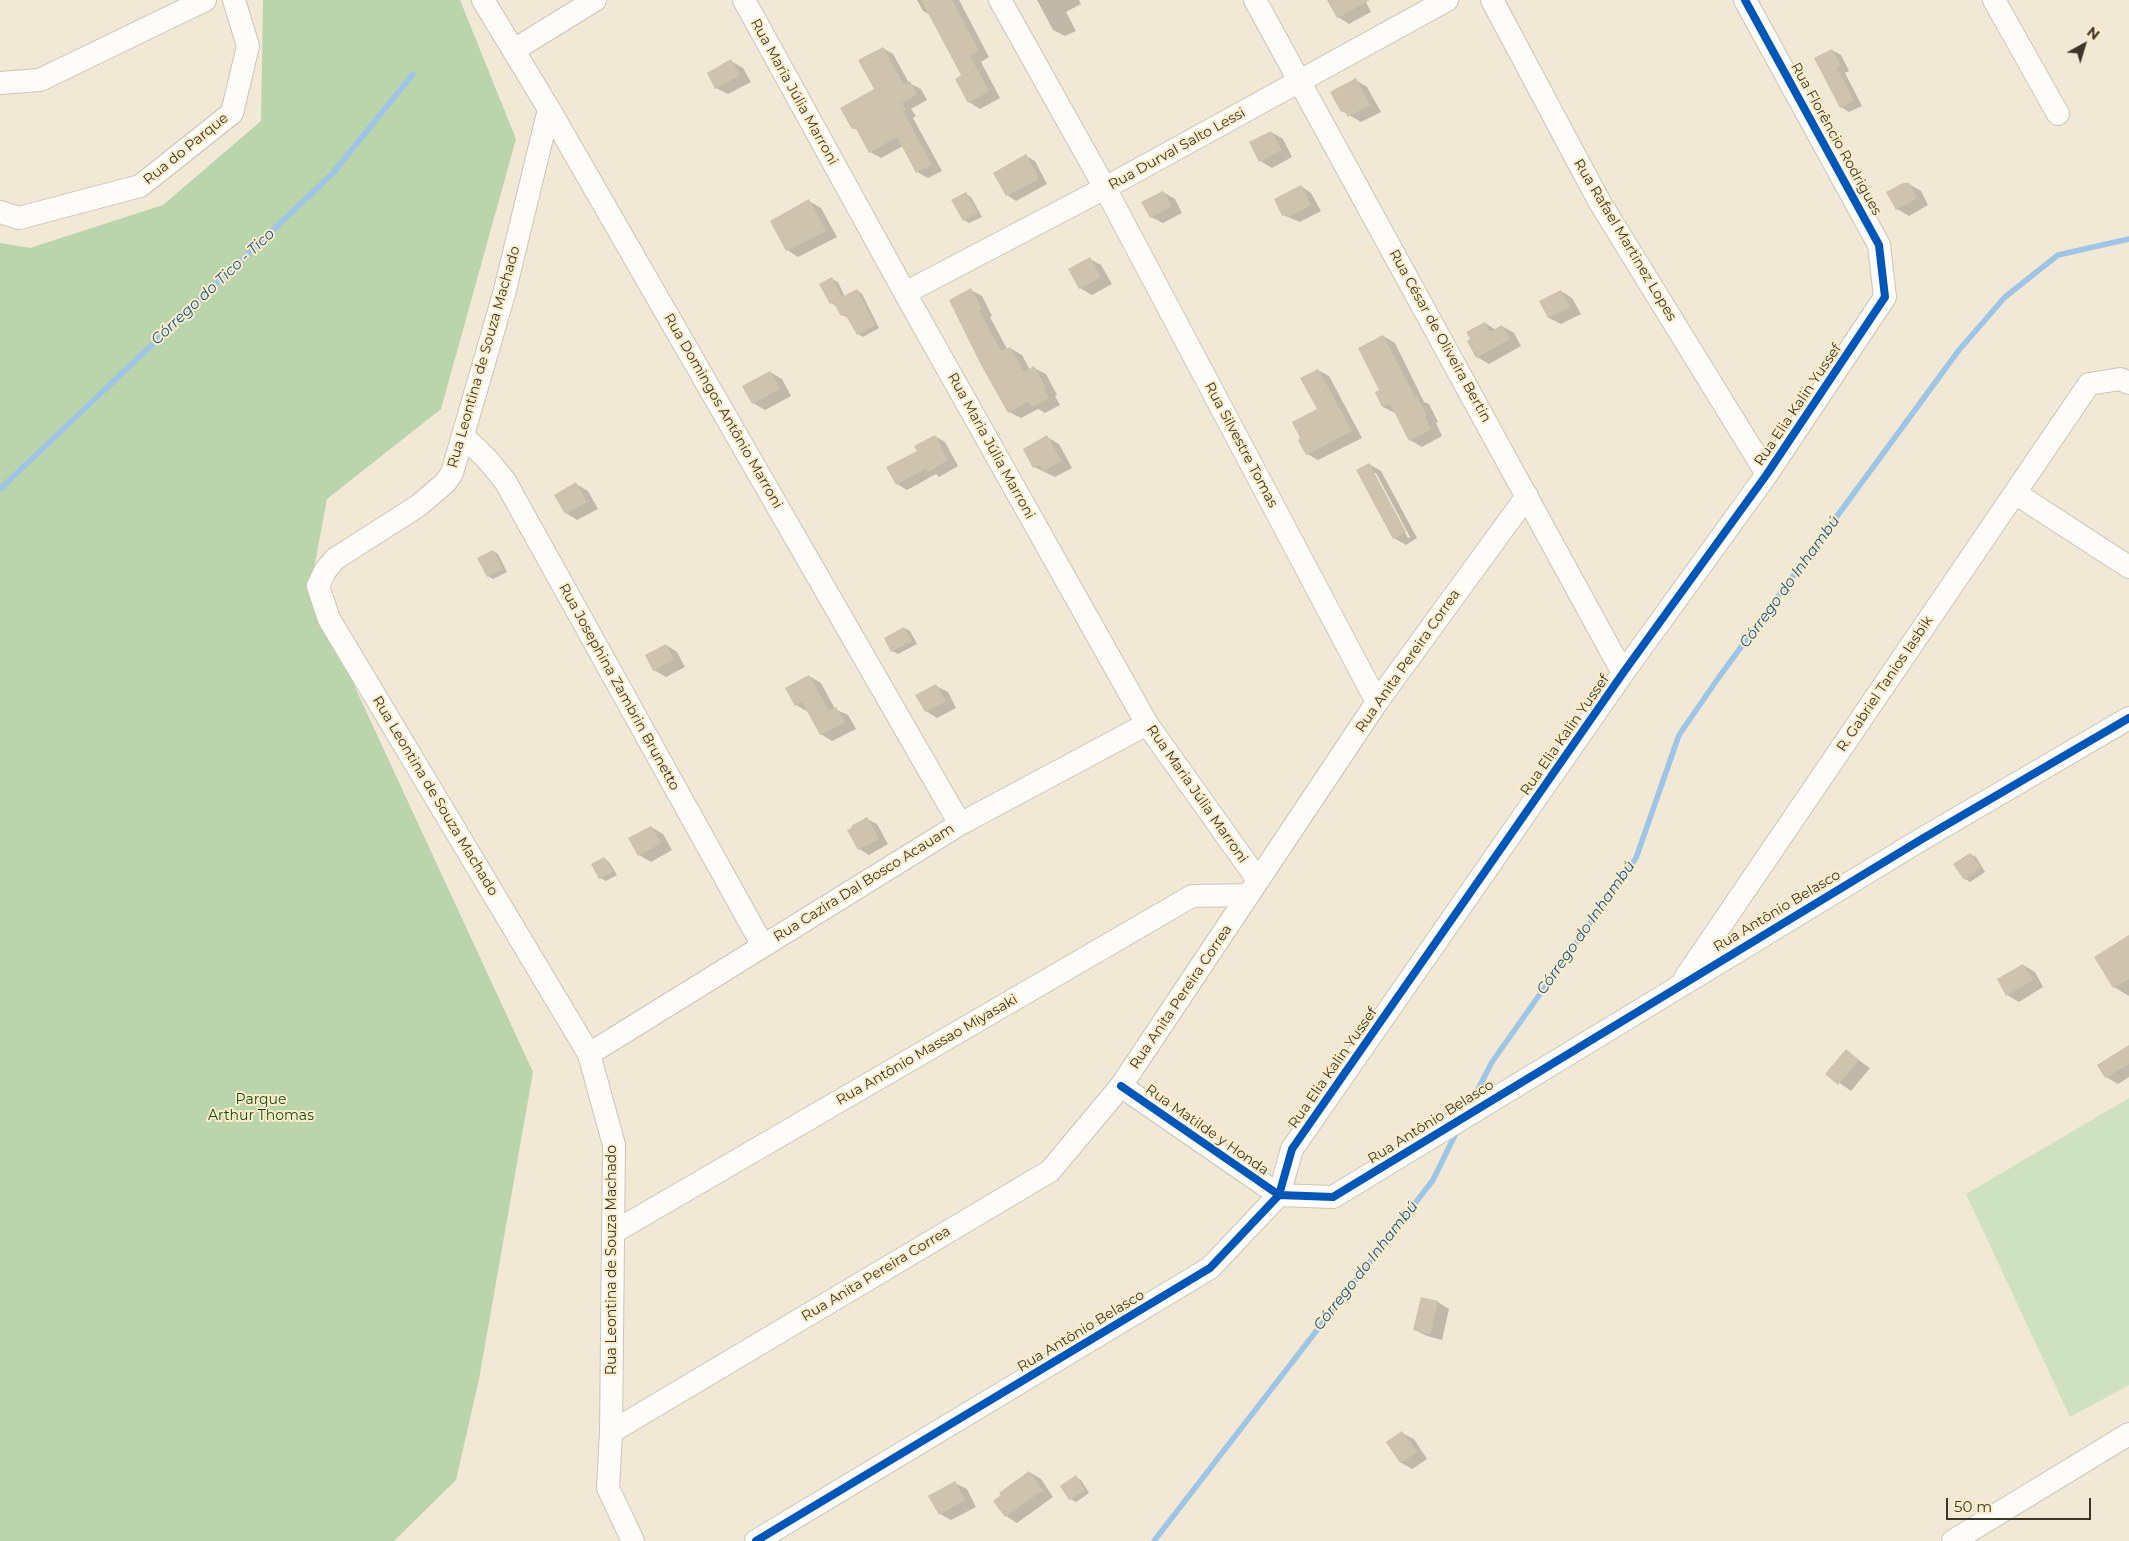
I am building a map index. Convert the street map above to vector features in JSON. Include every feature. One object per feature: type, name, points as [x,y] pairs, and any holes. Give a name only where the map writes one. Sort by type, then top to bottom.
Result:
[{"type":"street","points":[[0,83],[40,80],[206,0]]},
{"type":"street","name":"Rua do Parque","points":[[0,212],[19,218],[140,186],[232,113],[248,46],[234,0]]},
{"type":"street","name":"Rua Domingos Antônio Marroni","points":[[483,0],[549,109],[960,824]]},
{"type":"street","points":[[514,50],[595,0]]},
{"type":"street","name":"Rua Maria Júlia Marroni","points":[[744,0],[905,293],[1147,724],[1253,888]]},
{"type":"street","name":"Rua Silvestre Tomas","points":[[1000,0],[1105,188],[1377,702]]},
{"type":"street","name":"Rua César de Oliveira Bertin","points":[[1255,0],[1623,673]]},
{"type":"street","name":"Rua Durval Salto Lessi","points":[[905,293],[1105,188],[1447,0]]},
{"type":"street","name":"Rua Rafael Martinez Lopes","points":[[1492,0],[1599,201],[1767,474]]},
{"type":"street","name":"Rua Florêncio Rodrigues","points":[[1745,0],[1879,244],[1885,297]]},
{"type":"street","points":[[1994,0],[2058,114]]},
{"type":"street","name":"Rua Leontina de Souza Machado","points":[[549,109],[504,294],[452,473],[445,482],[418,506],[336,559],[325,571],[318,586],[329,619],[589,1054],[614,1145],[611,1432],[608,1488],[633,1541]]},
{"type":"street","name":"Rua Elia Kalin Yussef","points":[[1279,1195],[1292,1149],[1623,673],[1767,474],[1885,297]]},
{"type":"street","name":"R. Gabriel Tanios Iasbik","points":[[1676,987],[2090,384],[2120,379],[2129,383]]},
{"type":"street","name":"Rua Josephina Zambrin Brunetto","points":[[464,437],[486,458],[505,481],[763,946]]},
{"type":"street","points":[[2015,493],[2129,567]]},
{"type":"street","name":"Rua Anita Pereira Correa","points":[[611,1432],[1050,1171],[1121,1086],[1377,702],[1527,496]]},
{"type":"street","name":"Rua Antônio Belasco","points":[[756,1541],[1210,1268],[1279,1195],[1333,1197],[1676,987],[1922,839],[2129,718]]},
{"type":"street","name":"Rua Cazira Dal Bosco Acauam","points":[[589,1054],[960,824],[1147,724]]},
{"type":"street","name":"Rua Antônio Massao Miyasaki","points":[[614,1232],[1192,896],[1253,888]]},
{"type":"street","name":"Rua Matilde y Honda","points":[[1121,1086],[1279,1195]]},
{"type":"street","points":[[1953,1541],[2129,1434]]},
{"type":"green space","name":"Parque Arthur Thomas","points":[[263,0],[460,0],[516,139],[441,409],[327,499],[310,590],[533,1072],[479,1379],[456,1480],[394,1541],[0,1541],[0,243],[30,248],[163,205],[261,121]]},
{"type":"green space","points":[[2129,1098],[2129,1385],[2070,1417],[1966,1194]]},
{"type":"building","points":[[921,0],[952,0],[979,51],[970,56],[989,91],[968,103],[955,79],[961,75]]},
{"type":"building","points":[[1327,0],[1370,0],[1337,18]]},
{"type":"building","points":[[883,47],[904,85],[910,81],[917,94],[902,103],[906,110],[903,111],[932,165],[916,173],[897,137],[869,153],[855,127],[852,129],[840,108],[874,89],[858,60]]},
{"type":"building","points":[[1832,49],[1841,66],[1837,68],[1854,101],[1840,108],[1814,58]]},
{"type":"building","points":[[731,59],[740,75],[715,89],[707,73]]},
{"type":"building","points":[[1356,78],[1370,105],[1348,117],[1344,110],[1341,112],[1330,92]]},
{"type":"building","points":[[1271,131],[1282,150],[1259,162],[1249,142]]},
{"type":"building","points":[[1026,154],[1039,179],[1006,196],[993,173]]},
{"type":"building","points":[[1903,183],[1909,183],[1917,198],[1896,210],[1886,192]]},
{"type":"building","points":[[1301,185],[1311,205],[1288,217],[1286,214],[1282,216],[1274,199]]},
{"type":"building","points":[[1163,191],[1172,206],[1150,218],[1141,202]]},
{"type":"building","points":[[966,192],[978,213],[963,221],[951,200]]},
{"type":"building","points":[[809,199],[826,231],[786,251],[770,221]]},
{"type":"building","points":[[1090,257],[1101,277],[1079,289],[1068,269]]},
{"type":"building","points":[[832,277],[842,297],[857,289],[875,325],[857,335],[845,314],[841,316],[833,302],[830,304],[819,284]]},
{"type":"building","points":[[971,288],[982,309],[979,310],[1001,351],[1010,347],[1024,372],[1034,366],[1046,388],[1044,389],[1049,398],[1032,407],[1029,401],[1008,413],[980,363],[949,300]]},
{"type":"building","points":[[1561,290],[1570,307],[1548,318],[1539,301]]},
{"type":"building","points":[[1485,322],[1490,332],[1502,325],[1510,339],[1476,358],[1467,341],[1470,339],[1466,332]]},
{"type":"building","points":[[1383,335],[1415,397],[1417,396],[1431,429],[1409,441],[1390,404],[1382,407],[1375,392],[1379,390],[1358,348]]},
{"type":"building","points":[[1318,369],[1352,431],[1306,455],[1298,440],[1300,438],[1292,422],[1317,409],[1300,378]]},
{"type":"building","points":[[770,371],[780,389],[752,404],[742,386]]},
{"type":"building","points":[[935,435],[948,460],[928,472],[926,468],[896,485],[886,467],[917,451],[914,446]]},
{"type":"building","points":[[1047,435],[1061,461],[1043,471],[1040,465],[1033,468],[1023,449]]},
{"type":"building","points":[[1369,463],[1406,532],[1393,539],[1356,470]]},
{"type":"building","points":[[576,482],[587,502],[565,514],[554,495]]},
{"type":"building","points":[[493,550],[503,569],[487,577],[477,558]]},
{"type":"building","points":[[904,627],[912,641],[891,652],[884,638]]},
{"type":"building","points":[[666,644],[674,660],[653,671],[645,655]]},
{"type":"building","points":[[809,675],[829,711],[836,707],[845,722],[820,735],[802,702],[795,706],[785,688]]},
{"type":"building","points":[[936,684],[946,701],[925,712],[915,695]]},
{"type":"building","points":[[867,817],[879,839],[858,850],[847,830]]},
{"type":"building","points":[[651,826],[661,843],[638,856],[628,838]]},
{"type":"building","points":[[1970,853],[1981,868],[1964,880],[1953,864]]},
{"type":"building","points":[[604,857],[613,872],[599,879],[591,864]]},
{"type":"building","points":[[2129,935],[2129,979],[2113,988],[2094,957]]},
{"type":"building","points":[[2023,964],[2033,980],[2006,996],[1997,979]]},
{"type":"building","points":[[2129,1045],[2129,1064],[2105,1078],[2097,1065]]},
{"type":"building","points":[[1846,1049],[1859,1060],[1838,1085],[1825,1074]]},
{"type":"building","points":[[1421,1297],[1438,1301],[1430,1334],[1413,1330]]},
{"type":"building","points":[[1402,1431],[1417,1452],[1400,1463],[1386,1442]]},
{"type":"building","points":[[1029,1471],[1043,1490],[1005,1517],[993,1501],[1001,1495],[999,1493]]},
{"type":"building","points":[[1076,1475],[1085,1490],[1069,1500],[1060,1486]]},
{"type":"building","points":[[955,1481],[965,1500],[939,1515],[928,1496]]},
{"type":"waterway","name":"Córrego do Tico - Tico","points":[[0,489],[333,173],[413,74]]},
{"type":"waterway","name":"Córrego do Inhambú","points":[[1471,1103],[1492,1062],[1636,858],[1679,735],[1719,677],[1959,350],[2005,297],[2058,255],[2129,239]]},
{"type":"waterway","name":"Córrego do Inhambú","points":[[1154,1541],[1433,1180],[1458,1129]]},
{"type":"cycle path","points":[[1121,1086],[1279,1195],[1292,1149],[1623,673],[1767,474],[1885,297],[1879,245],[1745,0]]},
{"type":"cycle path","points":[[756,1541],[1210,1268],[1279,1195],[1333,1197],[1922,839],[2129,718]]}]
